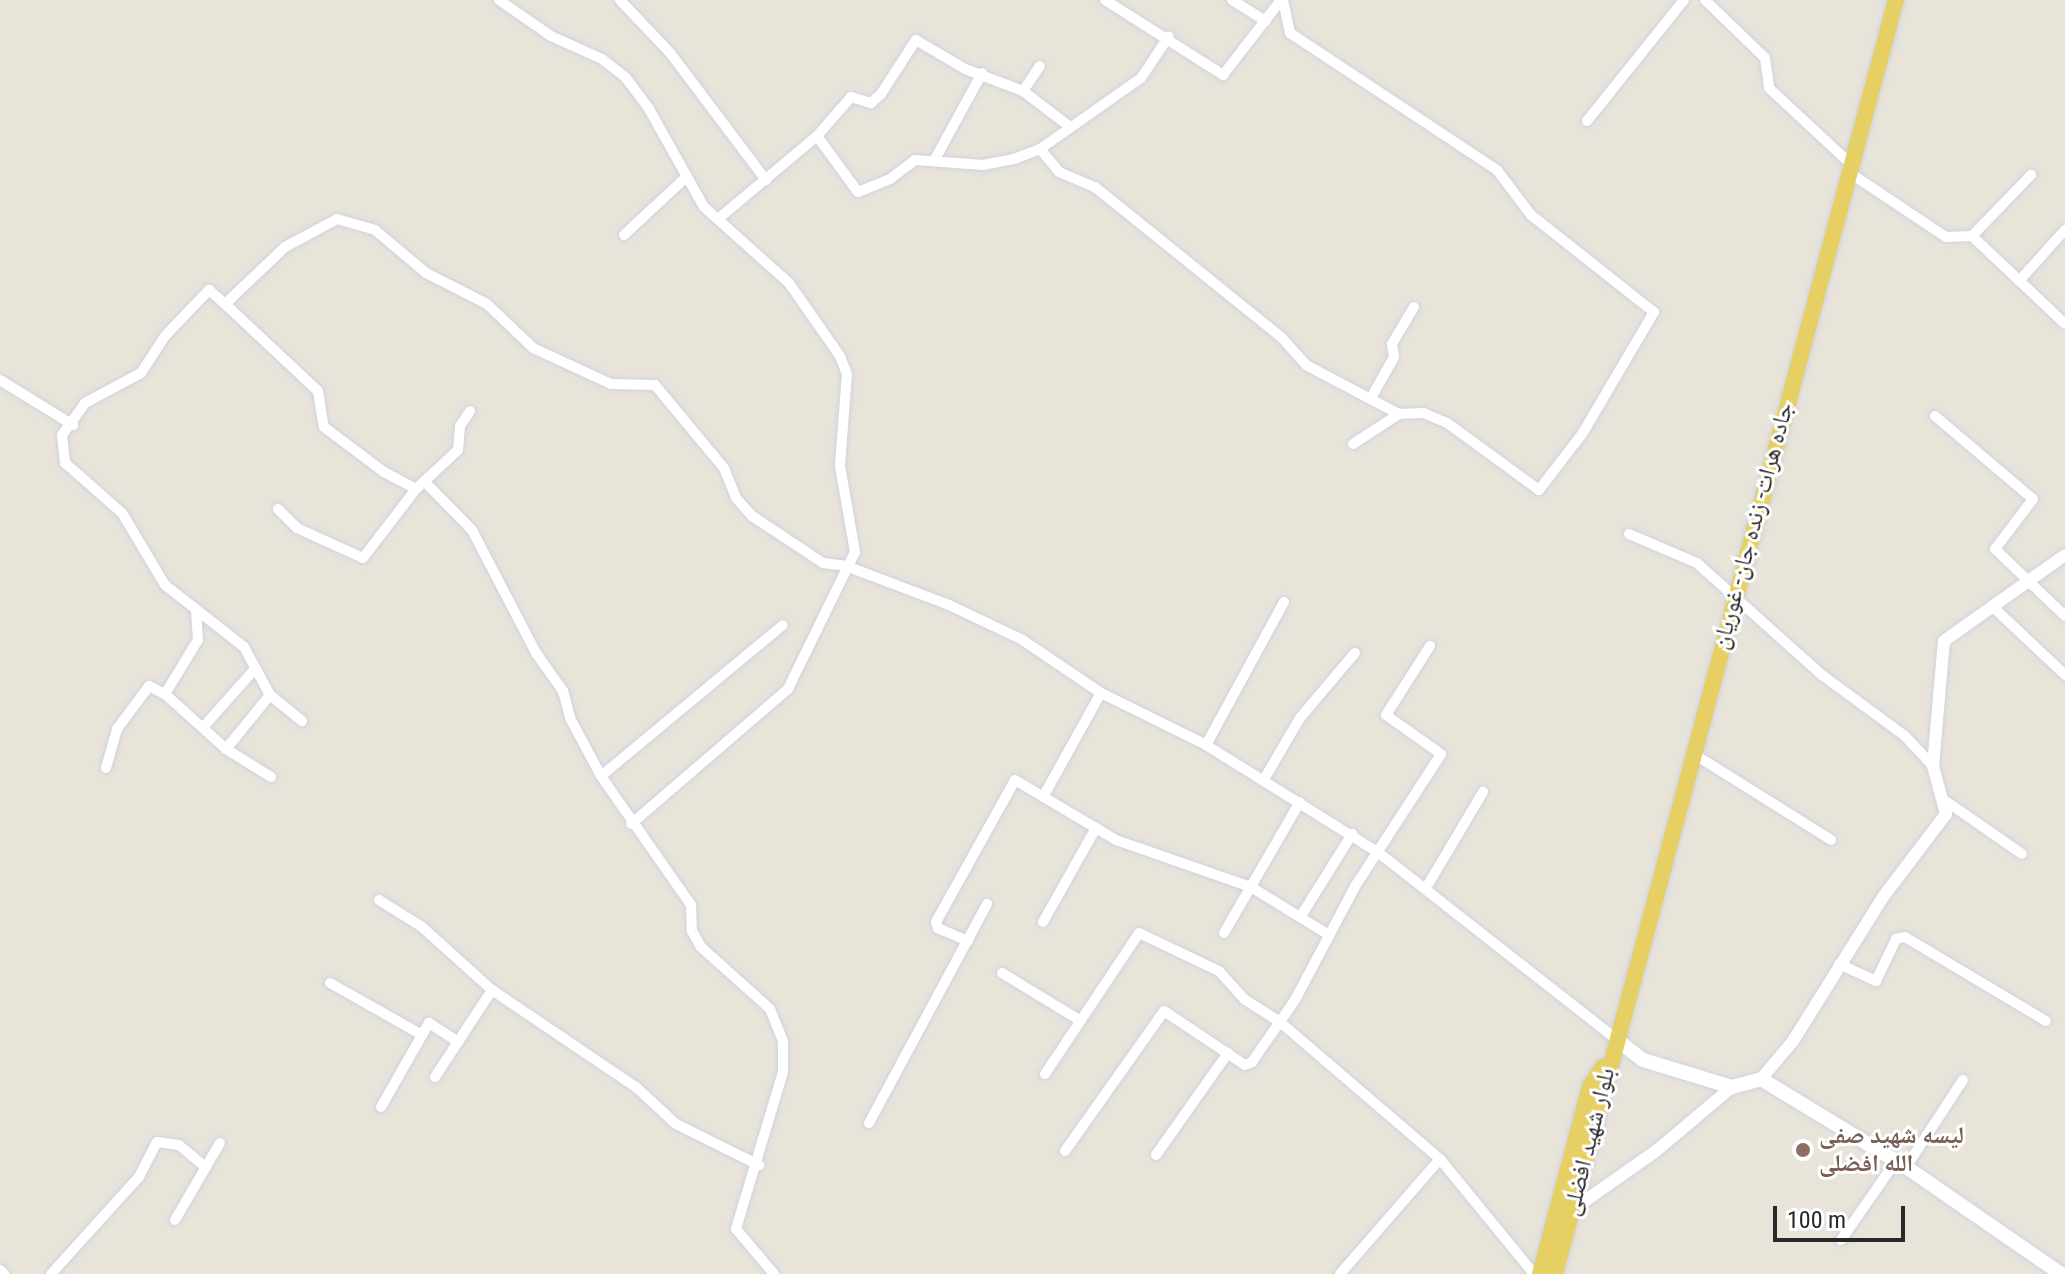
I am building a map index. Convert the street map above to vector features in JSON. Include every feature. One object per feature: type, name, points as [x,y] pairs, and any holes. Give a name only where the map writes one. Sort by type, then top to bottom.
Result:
[{"type":"main road","name":"جاده هرات- زنده جان- غوریان","points":[[1614,1045],[1896,0]]},
{"type":"main road","points":[[1614,1045],[1643,1060],[1732,1087],[1761,1079],[1901,1164],[2061,1274]]},
{"type":"main road","name":"بلوار شهید افضلی","points":[[1555,1274],[1614,1045]]},
{"type":"main road","name":"بلوار شهید افضلی","points":[[1537,1274],[1590,1086],[1614,1045]]},
{"type":"street","points":[[499,0],[551,36],[602,59],[626,78],[649,109],[684,179],[718,219],[789,283],[844,365],[846,434],[840,466],[855,552],[788,689],[631,824]]},
{"type":"street","points":[[620,0],[679,64],[766,180]]},
{"type":"street","points":[[1105,0],[1169,36],[1223,75],[1282,0]]},
{"type":"street","points":[[1232,0],[1266,21]]},
{"type":"street","points":[[1282,0],[1290,33],[1497,170],[1531,215],[1654,312],[1582,434],[1539,490],[1447,423],[1424,413],[1399,414],[1353,444]]},
{"type":"street","points":[[1587,121],[1684,0]]},
{"type":"street","points":[[1705,0],[1765,58],[1769,88],[1851,169],[1946,237],[1972,236],[2031,175]]},
{"type":"street","points":[[817,136],[858,192],[890,179],[915,160],[935,159],[983,165],[1040,149],[1141,78],[1169,36]]},
{"type":"street","points":[[718,219],[817,136],[851,97],[871,103],[881,94],[916,40],[965,69],[1023,91],[1069,126]]},
{"type":"street","points":[[1023,91],[1040,66]]},
{"type":"street","points":[[935,159],[982,73]]},
{"type":"street","points":[[1040,149],[1059,172],[1095,187],[1282,338],[1306,365],[1399,414]]},
{"type":"street","points":[[624,235],[684,179]]},
{"type":"street","points":[[225,304],[285,247],[337,219],[364,224],[426,273],[487,304],[533,348],[611,384],[655,385],[724,468],[736,498],[752,516],[823,563],[846,566],[1021,639],[1101,693],[1206,745],[1352,834],[1426,888],[1614,1045]]},
{"type":"street","points":[[2019,281],[2065,230]]},
{"type":"street","points":[[1972,236],[2063,318]]},
{"type":"street","points":[[302,721],[270,695],[244,647],[165,585],[122,513],[65,463],[62,435],[73,425],[85,403],[141,373],[165,336],[209,290],[318,391],[324,427],[384,472],[420,485],[472,530],[530,641],[563,691],[570,718],[601,776],[631,824],[691,905],[692,931],[701,947],[770,1009],[783,1042],[783,1072],[759,1165],[736,1229],[774,1274]]},
{"type":"street","points":[[1371,398],[1394,357],[1392,344],[1414,307]]},
{"type":"street","points":[[0,380],[73,425]]},
{"type":"street","points":[[278,509],[297,528],[363,558],[420,485],[458,450],[460,426],[470,411]]},
{"type":"street","points":[[1935,416],[2033,499],[1995,549],[2065,616]]},
{"type":"street","points":[[1629,534],[1682,553],[1795,645],[1822,675],[1905,736],[1933,766],[1947,802],[1946,814],[1839,964],[1793,1041],[1761,1079]]},
{"type":"street","points":[[1933,766],[1944,641],[2029,584],[2065,555]]},
{"type":"street","points":[[1206,745],[1284,602]]},
{"type":"street","points":[[1994,608],[2065,675]]},
{"type":"street","points":[[165,694],[198,640],[196,609]]},
{"type":"street","points":[[601,776],[783,625]]},
{"type":"street","points":[[1065,1151],[1161,1013],[1249,1065],[1280,1022],[1329,935],[1441,754],[1386,715],[1430,646]]},
{"type":"street","points":[[1263,781],[1300,718],[1355,653]]},
{"type":"street","points":[[205,725],[254,670]]},
{"type":"street","points":[[106,768],[117,729],[149,686],[165,694],[205,725],[226,749],[271,777]]},
{"type":"street","points":[[1043,797],[1101,693]]},
{"type":"street","points":[[226,749],[270,695]]},
{"type":"street","points":[[1692,753],[1831,840]]},
{"type":"street","points":[[968,941],[938,928],[936,922],[1013,782],[1126,844],[1251,887],[1329,935]]},
{"type":"street","points":[[1426,888],[1483,792]]},
{"type":"street","points":[[1224,933],[1300,802]]},
{"type":"street","points":[[1947,802],[2022,854]]},
{"type":"street","points":[[1043,922],[1096,828]]},
{"type":"street","points":[[1301,916],[1352,834]]},
{"type":"street","points":[[379,900],[422,927],[492,990],[636,1087],[676,1124],[759,1165]]},
{"type":"street","points":[[869,1123],[987,904]]},
{"type":"street","points":[[1045,1074],[1137,933],[1206,963],[1235,984],[1244,999],[1280,1022],[1440,1159],[1537,1274]]},
{"type":"street","points":[[1839,964],[1876,981],[1896,939],[1905,937],[2046,1021]]},
{"type":"street","points":[[1002,973],[1081,1021]]},
{"type":"street","points":[[330,983],[422,1035]]},
{"type":"street","points":[[435,1077],[492,990]]},
{"type":"street","points":[[381,1107],[432,1023],[458,1042]]},
{"type":"street","points":[[1156,1155],[1228,1053]]},
{"type":"street","points":[[1841,1240],[1963,1080]]},
{"type":"street","points":[[1572,1210],[1656,1151],[1732,1087]]},
{"type":"street","points":[[51,1274],[139,1177],[157,1142],[179,1145],[206,1168]]},
{"type":"street","points":[[175,1220],[220,1143]]},
{"type":"street","points":[[1340,1274],[1440,1159]]},
{"type":"place","name":"لیسه شهید صفی الله افضلی","points":[[1803,1150]]}]
